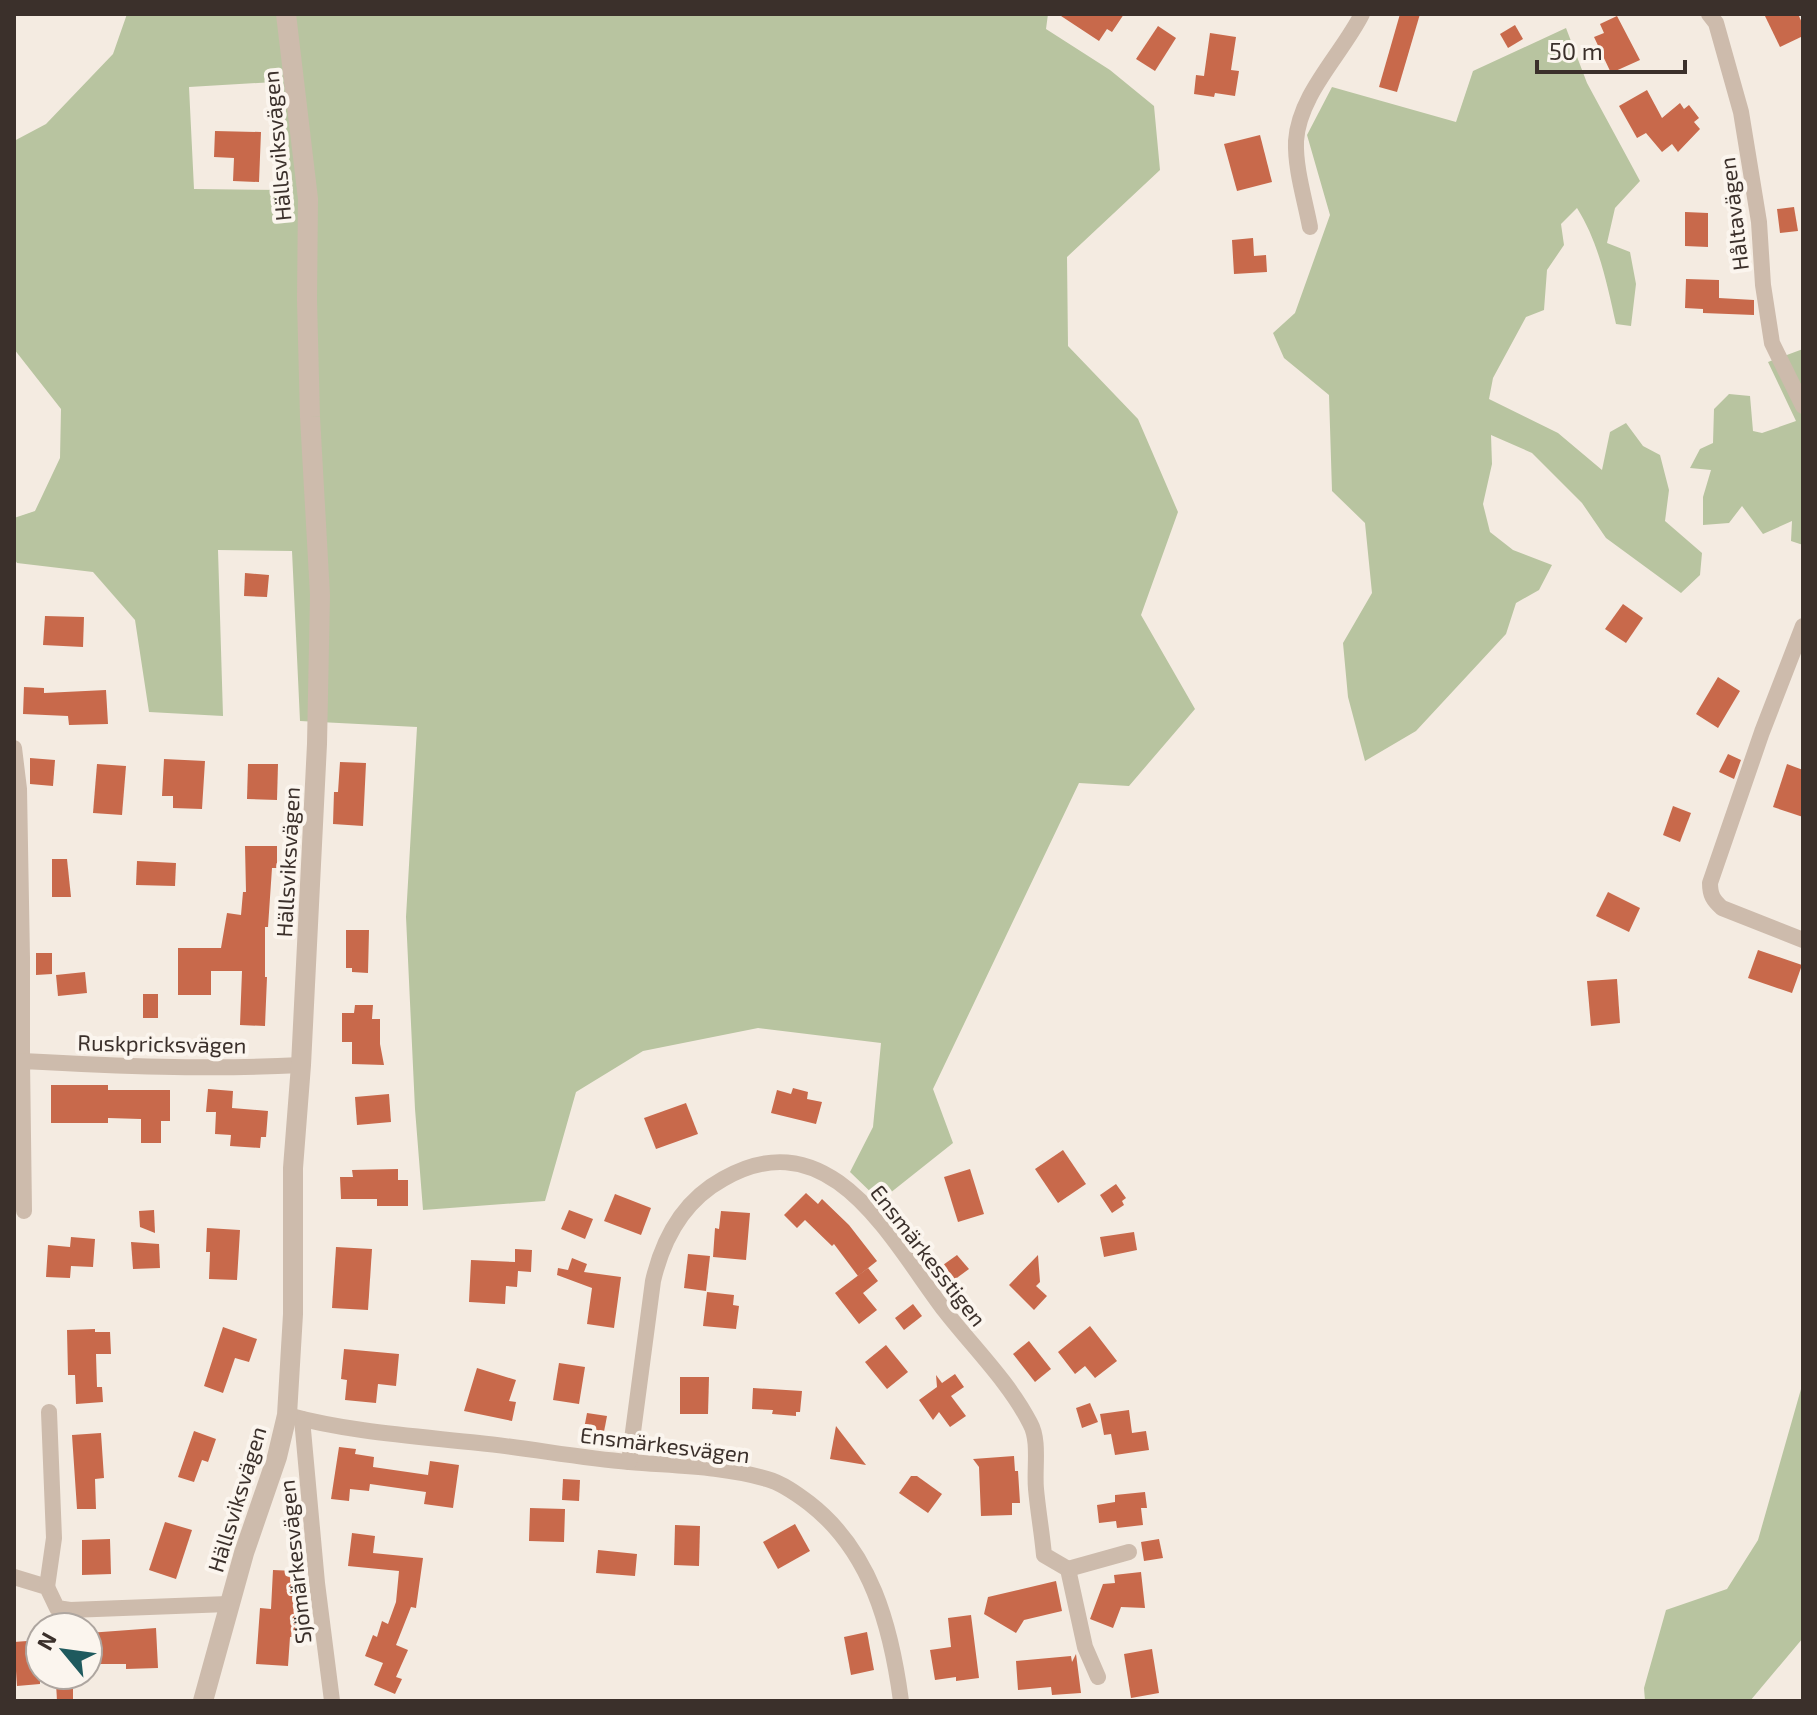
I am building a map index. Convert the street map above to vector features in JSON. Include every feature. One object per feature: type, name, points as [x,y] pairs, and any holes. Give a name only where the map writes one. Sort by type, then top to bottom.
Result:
[{"type":"street","name":"Hällsviksvägen","points":[[203,1701],[228,1604],[277,1457],[294,1417],[293,1168],[317,744],[320,595],[310,417],[308,199],[286,14]]},
{"type":"street","points":[[1310,227],[1297,156],[1299,125],[1307,103],[1362,14]]},
{"type":"street","name":"Håltavägen","points":[[1709,14],[1716,23],[1741,112],[1759,222],[1763,285],[1772,343],[1803,406]]},
{"type":"street","points":[[1803,626],[1762,732],[1710,883],[1713,900],[1722,908],[1803,940]]},
{"type":"street","points":[[14,748],[19,789],[18,955],[24,1211]]},
{"type":"street","name":"Ruskpricksvägen","points":[[22,1061],[115,1066],[301,1065]]},
{"type":"street","name":"Ensmärkesstigen","points":[[629,1462],[653,1281],[668,1235],[700,1194],[728,1176],[742,1169],[777,1161],[798,1164],[842,1184],[874,1215],[1020,1406],[1034,1432],[1044,1555],[1068,1569]]},
{"type":"street","points":[[49,1412],[54,1538],[47,1587],[57,1608],[228,1604]]},
{"type":"street","name":"Ensmärkesvägen","points":[[294,1417],[372,1431],[629,1462],[721,1469],[770,1480],[790,1490],[841,1532],[873,1585],[886,1621],[901,1701]]},
{"type":"street","name":"Sjömärkesvägen","points":[[294,1417],[332,1701]]},
{"type":"street","points":[[1098,1677],[1085,1647],[1068,1569],[1129,1552]]},
{"type":"street","points":[[14,1577],[47,1587]]},
{"type":"green space","points":[[127,14],[1048,14],[1046,29],[1110,70],[1154,106],[1160,170],[1067,257],[1068,346],[1138,419],[1178,512],[1141,615],[1195,709],[1129,786],[1079,783],[933,1089],[953,1143],[880,1201],[850,1172],[873,1127],[881,1043],[758,1028],[643,1051],[576,1092],[545,1201],[423,1210],[406,917],[417,727],[300,721],[292,551],[218,550],[223,716],[149,712],[135,620],[93,572],[17,563],[14,558],[14,518],[35,511],[60,458],[61,409],[14,349],[14,141],[46,124],[113,54]],"holes":[[[274,82],[285,190],[194,189],[189,87]]]},
{"type":"green space","points":[[1566,28],[1587,83],[1640,181],[1615,208],[1607,243],[1630,252],[1636,284],[1631,326],[1616,324],[1597,250],[1577,208],[1561,224],[1564,245],[1547,270],[1544,310],[1526,317],[1493,378],[1489,399],[1558,433],[1602,470],[1610,432],[1626,423],[1643,446],[1660,455],[1669,490],[1665,521],[1702,553],[1700,575],[1681,593],[1606,538],[1582,503],[1532,453],[1491,435],[1492,464],[1483,504],[1490,532],[1513,550],[1552,565],[1539,590],[1516,603],[1506,634],[1416,731],[1365,761],[1348,697],[1343,643],[1372,593],[1365,523],[1332,491],[1329,395],[1284,358],[1273,333],[1295,313],[1330,215],[1307,135],[1332,87],[1456,122],[1473,71]]},
{"type":"green space","points":[[1803,349],[1803,545],[1791,541],[1792,521],[1763,534],[1742,506],[1729,523],[1703,525],[1703,497],[1711,470],[1690,468],[1700,449],[1713,443],[1714,409],[1729,394],[1750,396],[1753,431],[1762,433],[1796,421],[1768,362]]},
{"type":"green space","points":[[1803,1382],[1803,1638],[1750,1701],[1645,1701],[1644,1688],[1666,1610],[1727,1589],[1758,1540]]},
{"type":"building","points":[[1058,14],[1124,14],[1112,32],[1107,29],[1099,41]]},
{"type":"building","points":[[1400,14],[1420,14],[1397,92],[1379,87]]},
{"type":"building","points":[[1764,14],[1798,14],[1803,25],[1803,36],[1780,47]]},
{"type":"building","points":[[1617,16],[1640,60],[1611,73],[1594,37],[1604,33],[1600,24]]},
{"type":"building","points":[[1515,25],[1523,39],[1508,48],[1500,34]]},
{"type":"building","points":[[1158,26],[1176,38],[1155,71],[1136,59]]},
{"type":"building","points":[[1210,33],[1236,37],[1231,70],[1239,71],[1235,96],[1194,94],[1196,75],[1204,76]]},
{"type":"building","points":[[1647,90],[1662,118],[1680,103],[1684,109],[1689,105],[1699,118],[1694,122],[1700,129],[1678,152],[1672,144],[1662,152],[1646,133],[1637,138],[1619,106]]},
{"type":"building","points":[[215,131],[261,132],[259,182],[233,181],[234,158],[214,157]]},
{"type":"building","points":[[1260,135],[1272,182],[1237,191],[1224,144]]},
{"type":"building","points":[[1794,207],[1798,231],[1780,233],[1777,209]]},
{"type":"building","points":[[1685,212],[1708,213],[1708,247],[1685,246]]},
{"type":"building","points":[[1253,238],[1254,256],[1266,255],[1267,272],[1234,274],[1232,240]]},
{"type":"building","points":[[1686,279],[1719,280],[1719,298],[1754,300],[1754,315],[1703,313],[1703,309],[1685,308]]},
{"type":"building","points":[[245,573],[269,575],[267,597],[244,596]]},
{"type":"building","points":[[1623,604],[1643,618],[1626,643],[1605,629]]},
{"type":"building","points":[[45,616],[84,617],[83,647],[43,645]]},
{"type":"building","points":[[1718,677],[1740,691],[1718,728],[1696,714]]},
{"type":"building","points":[[24,687],[44,688],[44,693],[106,690],[108,724],[69,725],[68,716],[23,714]]},
{"type":"building","points":[[1728,754],[1741,760],[1734,779],[1719,772]]},
{"type":"building","points":[[30,758],[55,760],[53,786],[30,784]]},
{"type":"building","points":[[164,759],[205,761],[202,809],[173,808],[173,796],[162,796]]},
{"type":"building","points":[[340,762],[366,763],[363,826],[333,824],[334,792],[338,792]]},
{"type":"building","points":[[97,764],[126,766],[122,815],[93,813]]},
{"type":"building","points":[[248,764],[278,764],[277,800],[247,799]]},
{"type":"building","points":[[1787,764],[1803,770],[1803,817],[1773,807]]},
{"type":"building","points":[[1673,806],[1691,813],[1680,842],[1663,835]]},
{"type":"building","points":[[245,846],[277,846],[277,868],[272,868],[268,927],[265,927],[265,1026],[240,1025],[242,971],[211,971],[211,995],[178,995],[178,948],[221,948],[227,913],[241,915],[243,892],[246,892]]},
{"type":"building","points":[[52,859],[67,859],[71,897],[52,897]]},
{"type":"building","points":[[137,861],[176,863],[175,886],[136,885]]},
{"type":"building","points":[[1608,892],[1640,908],[1629,932],[1596,916]]},
{"type":"building","points":[[346,930],[369,930],[368,973],[352,972],[352,968],[346,968]]},
{"type":"building","points":[[1758,950],[1802,965],[1792,993],[1748,978]]},
{"type":"building","points":[[36,953],[52,953],[52,974],[36,975]]},
{"type":"building","points":[[85,972],[87,993],[58,996],[56,975]]},
{"type":"building","points":[[1617,979],[1620,1023],[1591,1026],[1587,981]]},
{"type":"building","points":[[143,994],[158,994],[158,1018],[143,1018]]},
{"type":"building","points":[[355,1005],[373,1005],[372,1019],[380,1019],[384,1065],[352,1064],[352,1042],[342,1042],[342,1013],[354,1013]]},
{"type":"building","points":[[51,1085],[108,1085],[108,1090],[170,1090],[170,1121],[161,1121],[161,1143],[141,1143],[141,1119],[108,1118],[108,1123],[51,1123]]},
{"type":"building","points":[[793,1088],[808,1092],[807,1099],[822,1102],[816,1124],[771,1113],[777,1090],[791,1094]]},
{"type":"building","points":[[208,1089],[233,1091],[232,1108],[268,1111],[266,1137],[261,1137],[260,1148],[230,1146],[231,1135],[215,1134],[216,1112],[206,1112]]},
{"type":"building","points":[[389,1094],[391,1122],[357,1125],[355,1097]]},
{"type":"building","points":[[686,1103],[698,1134],[656,1149],[644,1118]]},
{"type":"building","points":[[1063,1150],[1086,1184],[1058,1203],[1035,1169]]},
{"type":"building","points":[[398,1169],[398,1180],[408,1180],[408,1206],[377,1206],[377,1199],[341,1199],[340,1177],[353,1177],[352,1170]]},
{"type":"building","points":[[970,1169],[984,1214],[958,1222],[944,1177]]},
{"type":"building","points":[[1116,1184],[1126,1198],[1122,1201],[1124,1205],[1112,1213],[1100,1195]]},
{"type":"building","points":[[806,1193],[818,1204],[822,1199],[849,1225],[877,1261],[858,1276],[834,1244],[832,1246],[805,1220],[797,1228],[784,1215]]},
{"type":"building","points":[[615,1194],[651,1208],[641,1235],[604,1221]]},
{"type":"building","points":[[154,1210],[155,1233],[140,1227],[139,1211]]},
{"type":"building","points":[[569,1210],[593,1219],[585,1239],[561,1229]]},
{"type":"building","points":[[721,1211],[750,1213],[746,1260],[713,1257],[715,1228],[719,1229]]},
{"type":"building","points":[[207,1228],[240,1230],[237,1280],[209,1279]]},
{"type":"building","points":[[1134,1232],[1137,1250],[1104,1257],[1100,1237]]},
{"type":"building","points":[[71,1237],[95,1239],[93,1267],[71,1266],[70,1278],[46,1277],[48,1245],[70,1247]]},
{"type":"building","points":[[131,1242],[159,1244],[160,1268],[133,1269]]},
{"type":"building","points":[[336,1247],[372,1249],[368,1310],[332,1308]]},
{"type":"building","points":[[515,1249],[532,1250],[531,1272],[518,1271],[517,1287],[506,1286],[505,1304],[469,1302],[471,1260],[515,1262]]},
{"type":"building","points":[[688,1254],[710,1256],[706,1291],[684,1288]]},
{"type":"building","points":[[957,1255],[969,1269],[954,1280],[943,1265]]},
{"type":"building","points":[[1038,1255],[1040,1282],[1036,1286],[1047,1296],[1034,1310],[1009,1285]]},
{"type":"building","points":[[572,1258],[587,1264],[584,1272],[621,1277],[614,1328],[587,1324],[592,1288],[557,1275],[558,1268],[568,1270]]},
{"type":"building","points":[[868,1268],[878,1281],[863,1293],[877,1310],[859,1324],[835,1293]]},
{"type":"building","points":[[707,1292],[734,1295],[733,1305],[739,1306],[736,1329],[703,1326]]},
{"type":"building","points":[[913,1304],[922,1316],[904,1330],[895,1318]]},
{"type":"building","points":[[1090,1326],[1117,1361],[1095,1378],[1085,1366],[1075,1374],[1058,1352]]},
{"type":"building","points":[[223,1327],[257,1339],[249,1362],[235,1358],[223,1393],[204,1386]]},
{"type":"building","points":[[95,1329],[95,1332],[110,1332],[111,1354],[96,1354],[97,1387],[102,1387],[103,1402],[76,1404],[75,1375],[68,1375],[67,1330]]},
{"type":"building","points":[[1029,1341],[1051,1369],[1035,1382],[1013,1354]]},
{"type":"building","points":[[886,1345],[908,1372],[887,1389],[865,1362]]},
{"type":"building","points":[[344,1349],[399,1354],[396,1386],[378,1384],[376,1403],[345,1400],[347,1380],[341,1379]]},
{"type":"building","points":[[559,1363],[585,1367],[579,1404],[553,1400]]},
{"type":"building","points":[[477,1368],[516,1380],[509,1401],[516,1402],[512,1421],[464,1411]]},
{"type":"building","points":[[955,1374],[964,1387],[951,1396],[966,1416],[950,1427],[939,1412],[933,1420],[919,1400],[937,1387],[936,1375],[942,1383]]},
{"type":"building","points":[[680,1377],[709,1377],[708,1414],[680,1414]]},
{"type":"building","points":[[753,1388],[802,1391],[800,1412],[796,1412],[796,1416],[752,1409]]},
{"type":"building","points":[[1090,1403],[1098,1422],[1082,1428],[1076,1408]]},
{"type":"building","points":[[1129,1410],[1132,1433],[1146,1431],[1149,1450],[1115,1455],[1111,1434],[1104,1435],[1100,1414]]},
{"type":"building","points":[[587,1413],[607,1416],[603,1437],[583,1434]]},
{"type":"building","points":[[836,1426],[866,1465],[830,1459]]},
{"type":"building","points":[[194,1431],[216,1439],[208,1462],[202,1460],[194,1482],[178,1477]]},
{"type":"building","points":[[101,1433],[104,1478],[95,1479],[96,1509],[77,1509],[72,1435]]},
{"type":"building","points":[[339,1447],[356,1449],[355,1454],[374,1457],[373,1467],[428,1475],[430,1461],[459,1465],[453,1508],[424,1504],[426,1492],[370,1484],[369,1491],[350,1489],[349,1501],[331,1499]]},
{"type":"building","points":[[1014,1456],[1020,1503],[1012,1503],[1012,1515],[981,1516],[979,1467],[973,1459]]},
{"type":"building","points":[[911,1476],[917,1476],[942,1494],[928,1513],[899,1493]]},
{"type":"building","points":[[563,1479],[580,1480],[579,1501],[562,1500]]},
{"type":"building","points":[[1145,1492],[1147,1508],[1141,1508],[1143,1525],[1117,1528],[1116,1521],[1099,1523],[1097,1505],[1115,1502],[1115,1495]]},
{"type":"building","points":[[530,1508],[565,1509],[564,1542],[529,1541]]},
{"type":"building","points":[[165,1522],[192,1530],[176,1579],[149,1570]]},
{"type":"building","points":[[795,1524],[810,1551],[778,1569],[763,1542]]},
{"type":"building","points":[[675,1525],[700,1526],[699,1566],[674,1565]]},
{"type":"building","points":[[352,1533],[375,1536],[373,1553],[423,1558],[416,1608],[411,1607],[396,1645],[408,1650],[396,1677],[402,1679],[395,1694],[374,1685],[383,1663],[365,1656],[373,1635],[377,1637],[382,1621],[388,1624],[396,1602],[399,1571],[348,1566]]},
{"type":"building","points":[[110,1539],[111,1574],[82,1575],[82,1540]]},
{"type":"building","points":[[1159,1539],[1163,1558],[1144,1561],[1141,1542]]},
{"type":"building","points":[[598,1550],[637,1554],[635,1576],[596,1573]]},
{"type":"building","points":[[273,1570],[295,1571],[294,1611],[301,1611],[300,1637],[290,1637],[288,1666],[256,1664],[260,1608],[271,1609]]},
{"type":"building","points":[[1141,1572],[1145,1608],[1121,1607],[1113,1628],[1090,1619],[1103,1584],[1115,1583],[1114,1575]]},
{"type":"building","points":[[1056,1581],[1062,1611],[1024,1620],[1016,1633],[984,1614],[988,1597]]},
{"type":"building","points":[[971,1615],[979,1678],[935,1680],[930,1650],[951,1647],[948,1618]]},
{"type":"building","points":[[156,1628],[158,1668],[126,1669],[126,1664],[104,1664],[104,1632]]},
{"type":"building","points":[[867,1632],[874,1670],[851,1675],[844,1637]]},
{"type":"building","points":[[24,1641],[24,1685],[17,1686],[14,1642]]},
{"type":"building","points":[[1152,1649],[1159,1693],[1131,1698],[1124,1654]]},
{"type":"building","points":[[1076,1654],[1081,1693],[1052,1695],[1051,1687],[1018,1690],[1016,1661],[1071,1656],[1072,1662]]},
{"type":"building","points":[[56,1691],[73,1691],[73,1701],[57,1701]]}]
